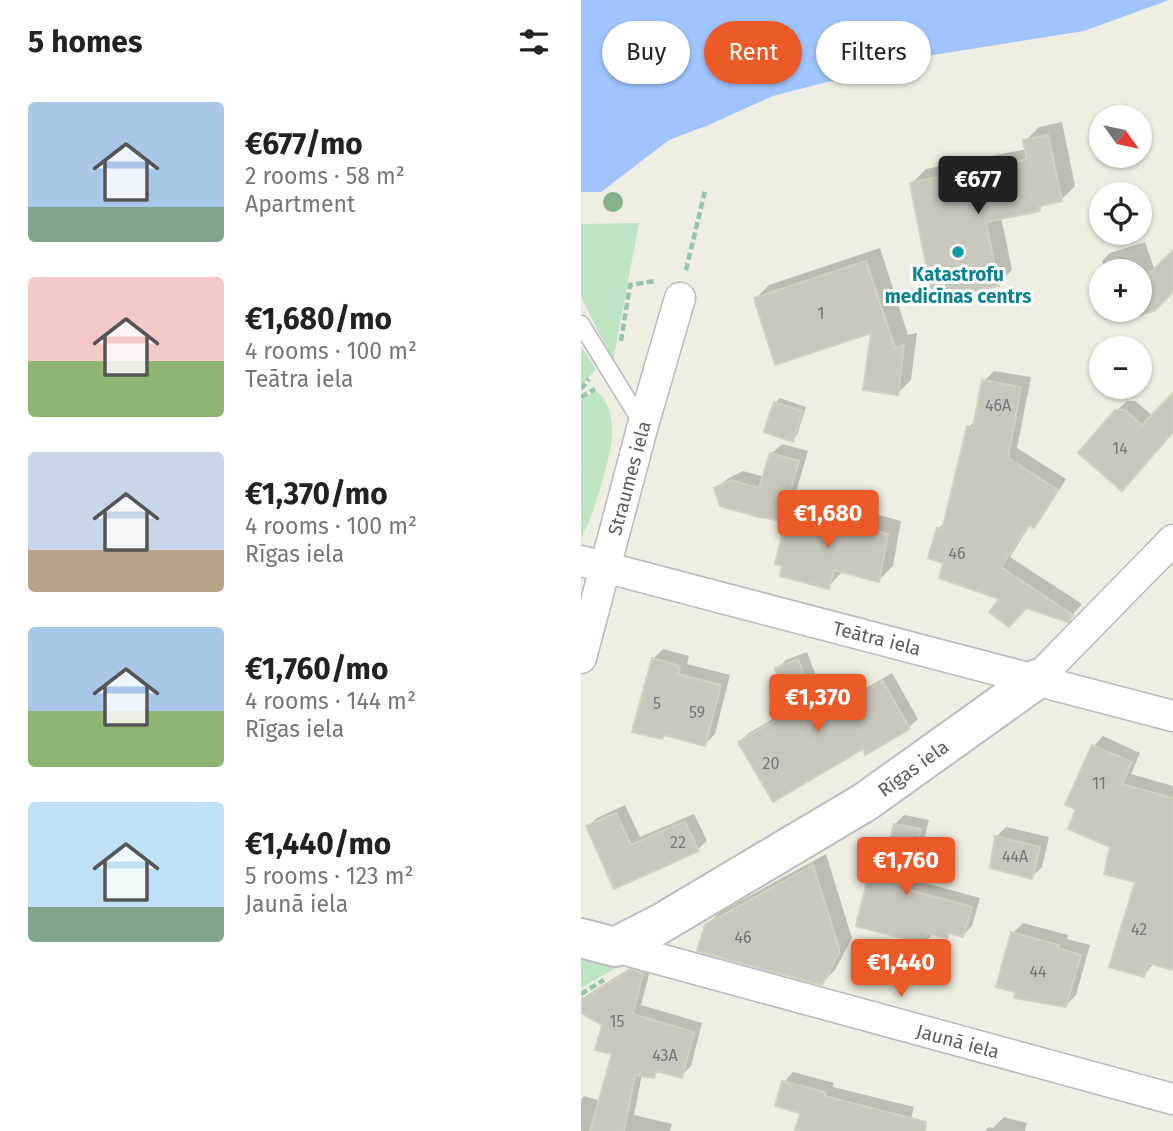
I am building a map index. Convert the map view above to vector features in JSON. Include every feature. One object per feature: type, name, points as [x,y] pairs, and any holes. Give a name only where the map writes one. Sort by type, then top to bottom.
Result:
[{"type":"street","name":"Straumes iela","points":[[581,658],[593,564],[643,425],[680,298]]},
{"type":"street","name":"Rīgas iela","points":[[598,943],[660,924],[865,802],[1037,679],[1173,540]]},
{"type":"street","name":"Teātra iela","points":[[593,564],[1173,716]]},
{"type":"street","name":"Jaunā iela","points":[[598,943],[1173,1099]]},
{"type":"lane","points":[[581,324],[643,425]]},
{"type":"path","points":[[680,298],[705,191]]},
{"type":"green space","points":[[639,223],[613,361],[581,297],[581,224]]},
{"type":"green space","points":[[581,347],[596,369],[581,386]]},
{"type":"green space","points":[[596,391],[609,411],[612,436],[600,488],[581,537],[581,400]]},
{"type":"green space","points":[[581,957],[619,966],[581,988]]},
{"type":"water","points":[[581,0],[1169,0],[1084,31],[931,55],[931,21],[816,21],[816,84],[819,84],[773,96],[669,140],[601,192],[581,192]]},
{"type":"building","name":"Katastrofu medicīnas centrs","points":[[1048,135],[1062,201],[1039,206],[1040,211],[986,222],[999,286],[933,299],[910,183],[1027,159],[1023,140]]},
{"type":"building","points":[[1173,250],[1173,292],[1152,312],[1152,271]]},
{"type":"building","points":[[866,261],[895,348],[904,345],[898,395],[863,390],[871,333],[775,365],[754,298]]},
{"type":"building","points":[[982,380],[1021,387],[1008,458],[1058,490],[1034,528],[1029,525],[1001,567],[1073,615],[1068,622],[1026,608],[1009,627],[989,612],[999,599],[939,578],[943,563],[928,558],[937,528],[942,530],[967,426],[973,428]]},
{"type":"building","points":[[1173,393],[1173,432],[1122,491],[1078,453],[1115,410],[1125,410],[1142,425]]},
{"type":"building","points":[[774,402],[802,411],[793,442],[764,432]]},
{"type":"building","points":[[770,453],[799,461],[782,521],[720,506],[714,488],[731,480],[759,488]]},
{"type":"building","points":[[789,508],[888,534],[879,582],[834,570],[829,589],[780,576],[782,566],[775,564]]},
{"type":"building","points":[[652,658],[680,666],[678,674],[721,685],[705,746],[664,735],[662,739],[632,732]]},
{"type":"building","points":[[798,659],[820,717],[883,681],[910,729],[865,755],[863,749],[773,802],[738,742],[792,710],[775,668]]},
{"type":"building","points":[[1092,745],[1132,762],[1122,784],[1173,798],[1173,970],[1148,963],[1144,977],[1109,967],[1135,882],[1104,874],[1110,847],[1068,829],[1076,809],[1065,805]]},
{"type":"building","points":[[616,813],[631,845],[685,821],[699,851],[614,889],[586,826]]},
{"type":"building","points":[[894,824],[921,829],[906,889],[972,907],[963,937],[949,933],[947,938],[927,933],[925,944],[856,926],[873,858],[884,861]]},
{"type":"building","points":[[995,836],[1040,847],[1032,879],[990,868]]},
{"type":"building","points":[[813,865],[839,948],[822,985],[697,951],[705,925]]},
{"type":"building","points":[[1011,932],[1059,945],[1058,948],[1081,955],[1066,1007],[1014,998],[1015,992],[996,987]]},
{"type":"building","points":[[631,969],[643,973],[633,1014],[694,1032],[682,1078],[656,1071],[654,1078],[635,1075],[624,1131],[590,1131],[612,1054],[595,1050],[602,1025],[581,1013],[581,1001]]},
{"type":"building","points":[[782,1081],[825,1092],[825,1096],[926,1122],[925,1131],[795,1131],[800,1113],[775,1106]]},
{"type":"place","name":"Katastrofu medicīnas centrs","points":[[958,252]]}]
